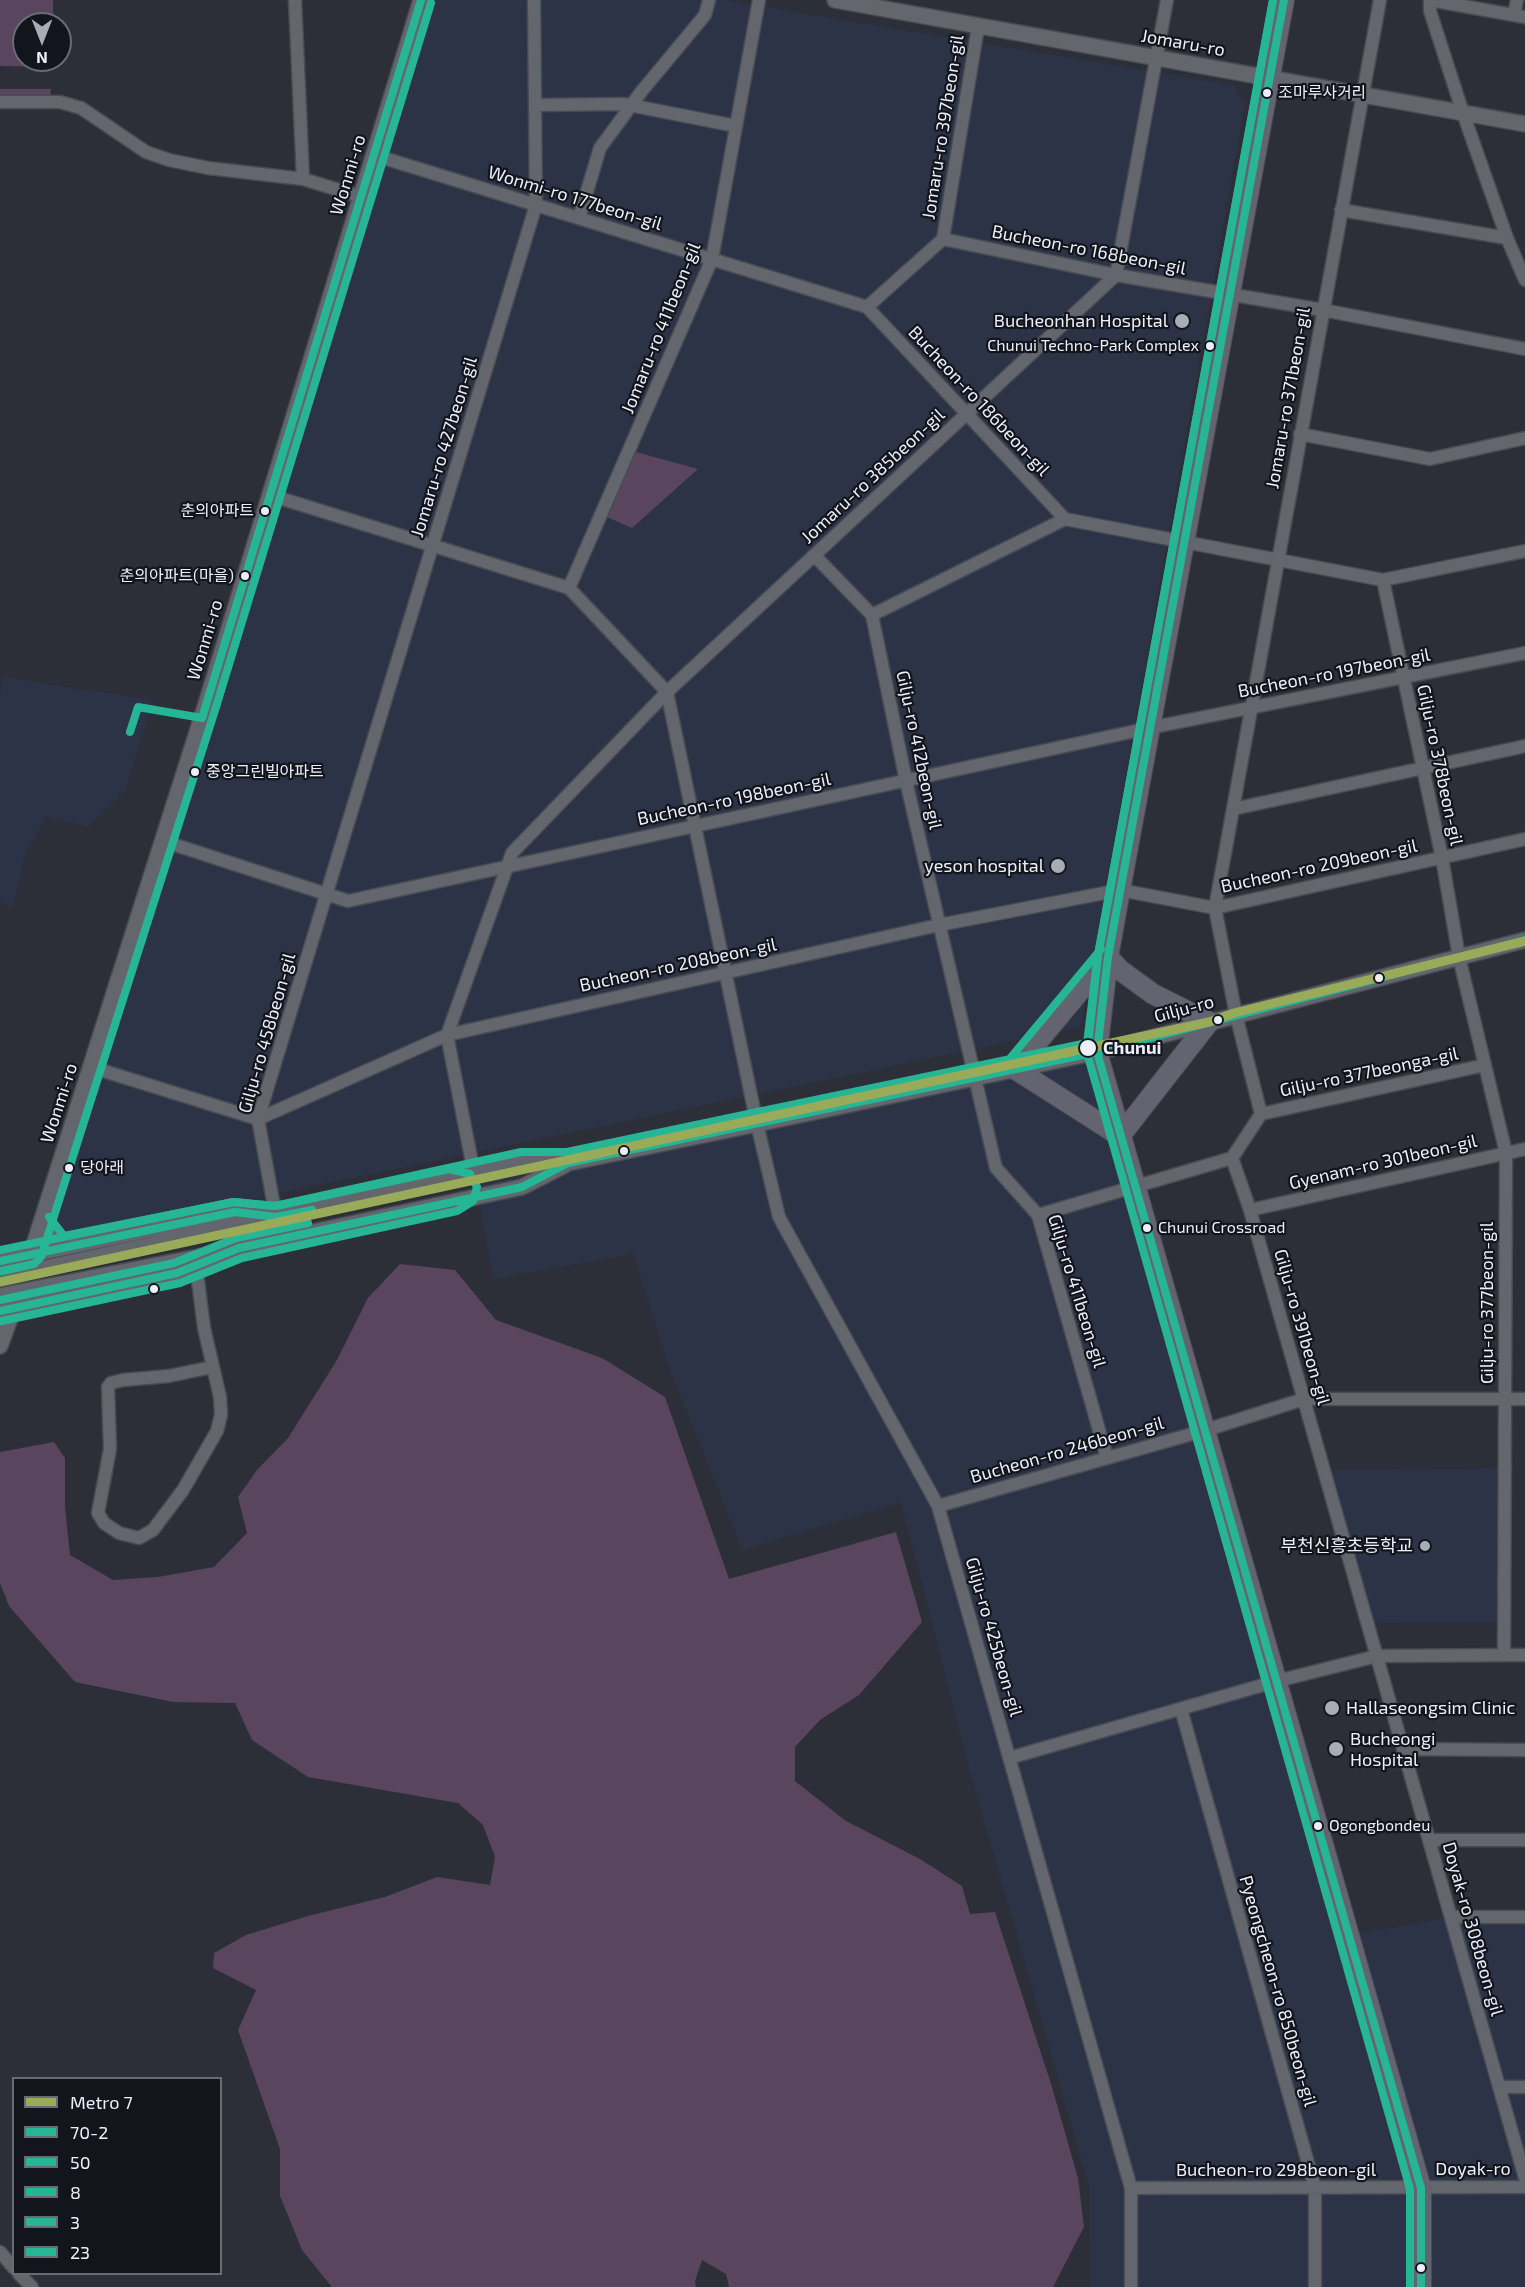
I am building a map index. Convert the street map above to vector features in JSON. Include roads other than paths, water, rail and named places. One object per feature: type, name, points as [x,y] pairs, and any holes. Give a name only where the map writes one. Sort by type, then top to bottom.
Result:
[{"type":"main road","points":[[1284,0],[1108,957],[1097,1052],[1421,2188],[1421,2287]]},
{"type":"main road","points":[[1108,957],[1120,970],[1153,994],[1209,1023],[1120,1136]]},
{"type":"main road","points":[[1108,957],[1015,1069],[1120,1136]]},
{"type":"street","points":[[295,0],[303,179]]},
{"type":"street","name":"Wonmi-ro","points":[[30,1254],[163,841],[422,0]]},
{"type":"street","name":"Jomaru-ro 427beon-gil","points":[[326,896],[536,205],[534,0]]},
{"type":"street","points":[[579,218],[600,148],[705,15],[709,0]]},
{"type":"street","name":"Jomaru-ro 411beon-gil","points":[[569,588],[712,259],[759,0]]},
{"type":"street","name":"Jomaru-ro","points":[[835,0],[1525,124]]},
{"type":"street","points":[[1116,275],[1154,58],[1167,0]]},
{"type":"street","name":"Jomaru-ro 371beon-gil","points":[[1215,908],[1380,0]]},
{"type":"street","points":[[1517,0],[1520,16],[1430,0],[1430,11],[1507,238],[1525,280]]},
{"type":"street","name":"Jomaru-ro 397beon-gil","points":[[867,307],[943,239],[978,27]]},
{"type":"street","points":[[0,102],[60,102],[81,108],[146,152],[169,160],[208,168],[303,179],[362,197]]},
{"type":"street","points":[[535,105],[632,105],[736,126]]},
{"type":"street","name":"Wonmi-ro 177beon-gil","points":[[374,155],[867,307]]},
{"type":"street","points":[[1341,210],[1507,238]]},
{"type":"street","name":"Bucheon-ro 168beon-gil","points":[[943,239],[1116,275],[1323,310],[1525,349]]},
{"type":"street","name":"Jomaru-ro 385beon-gil","points":[[447,1035],[512,853],[667,692],[1116,275]]},
{"type":"street","name":"Bucheon-ro 186beon-gil","points":[[867,307],[1065,519]]},
{"type":"street","points":[[1300,434],[1430,459],[1525,438]]},
{"type":"street","points":[[270,495],[433,543],[569,588],[667,692]]},
{"type":"street","points":[[814,555],[872,615],[1065,519],[1383,580],[1525,551]]},
{"type":"street","name":"Gilju-ro 378beon-gil","points":[[1383,580],[1442,858],[1459,957]]},
{"type":"street","name":"Gilju-ro 412beon-gil","points":[[872,615],[906,781],[975,1077]]},
{"type":"street","name":"Bucheon-ro 197beon-gil","points":[[1149,728],[1525,653]]},
{"type":"street","name":"Gilju-ro 425beon-gil","points":[[667,692],[757,1124],[779,1217],[938,1506],[1131,2188],[1131,2287]]},
{"type":"street","name":"Bucheon-ro 198beon-gil","points":[[163,841],[326,896],[348,901],[1149,728]]},
{"type":"street","points":[[1233,809],[1525,746]]},
{"type":"street","name":"Bucheon-ro 209beon-gil","points":[[1120,890],[1215,908],[1525,839]]},
{"type":"street","name":"Bucheon-ro 208beon-gil","points":[[258,1119],[447,1035],[939,925],[1120,890]]},
{"type":"street","name":"Gilju-ro 458beon-gil","points":[[276,1218],[258,1119],[326,896]]},
{"type":"street","points":[[1038,1215],[1232,1158],[1261,1114],[1236,1016],[1215,908]]},
{"type":"street","name":"Gilju-ro","points":[[0,1278],[523,1162],[568,1163],[1097,1052],[1525,940]]},
{"type":"street","name":"Gilju-ro 377beon-gil","points":[[1459,957],[1506,1153],[1504,1655]]},
{"type":"street","points":[[447,1035],[474,1173]]},
{"type":"street","name":"Gilju-ro 377beonga-gil","points":[[1261,1114],[1485,1065]]},
{"type":"street","points":[[92,1067],[258,1119]]},
{"type":"street","name":"Gilju-ro 411beon-gil","points":[[975,1077],[996,1168],[1038,1215],[1107,1458]]},
{"type":"street","name":"Gyenam-ro 301beon-gil","points":[[1250,1210],[1525,1149]]},
{"type":"street","name":"Gilju-ro 391beon-gil","points":[[1232,1158],[1250,1210],[1377,1656]]},
{"type":"street","name":"Gilju-ro","points":[[0,1296],[239,1248],[522,1187],[568,1163]]},
{"type":"street","points":[[450,1179],[464,1183],[467,1187],[465,1194],[454,1201]]},
{"type":"street","name":"Gilju-ro","points":[[0,1261],[235,1212],[276,1218]]},
{"type":"street","points":[[40,1224],[60,1248]]},
{"type":"street","name":"Gilju-ro","points":[[7,1310],[177,1273],[239,1248]]},
{"type":"street","points":[[196,1266],[204,1328],[220,1397],[220,1420],[207,1451],[188,1483],[164,1518],[147,1535],[130,1537],[108,1527],[98,1515],[98,1503],[110,1449],[106,1395],[109,1385],[123,1380],[169,1376],[213,1367]]},
{"type":"street","points":[[0,1346],[7,1310]]},
{"type":"street","name":"Bucheon-ro 246beon-gil","points":[[938,1506],[1206,1430],[1304,1399],[1525,1399]]},
{"type":"street","points":[[1009,1758],[1277,1681],[1377,1656],[1525,1655]]},
{"type":"street","name":"Doyak-ro 308beon-gil","points":[[1377,1656],[1525,2178]]},
{"type":"street","name":"Pyeongcheon-ro 850beon-gil","points":[[1181,1709],[1315,2188],[1315,2287]]},
{"type":"street","points":[[1403,1749],[1525,1750]]},
{"type":"street","points":[[1429,1840],[1525,1840]]},
{"type":"street","points":[[1452,1917],[1525,1917]]},
{"type":"street","points":[[1499,2087],[1525,2087]]},
{"type":"street","name":"Doyak-ro","points":[[1421,2188],[1525,2187]]},
{"type":"street","name":"Bucheon-ro 298beon-gil","points":[[1131,2188],[1421,2188]]},
{"type":"street","points":[[0,2252],[12,2266]]},
{"type":"street","points":[[20,2275],[32,2287]]},
{"type":"metro line","name":"7","points":[[0,1282],[1209,1022],[1234,1013],[1525,941]]},
{"type":"place","name":"조마루사거리","points":[[1267,93]]},
{"type":"place","name":"Bucheonhan Hospital","points":[[1182,321]]},
{"type":"place","name":"Chunui Techno-Park Complex","points":[[1210,346]]},
{"type":"place","name":"춘의아파트","points":[[265,511]]},
{"type":"place","name":"춘의아파트(마을)","points":[[245,576]]},
{"type":"place","name":"중앙그린빌아파트","points":[[195,772]]},
{"type":"place","name":"yeson hospital","points":[[1058,866]]},
{"type":"place","name":"Chunui","points":[[1088,1048]]},
{"type":"place","name":"당아래","points":[[69,1168]]},
{"type":"place","name":"Chunui Crossroad","points":[[1147,1228]]},
{"type":"place","name":"부천신흥초등학교","points":[[1425,1546]]},
{"type":"place","name":"Hallaseongsim Clinic","points":[[1332,1708]]},
{"type":"place","name":"Bucheongi Hospital","points":[[1336,1749]]},
{"type":"place","name":"Ogongbondeu","points":[[1318,1826]]}]
